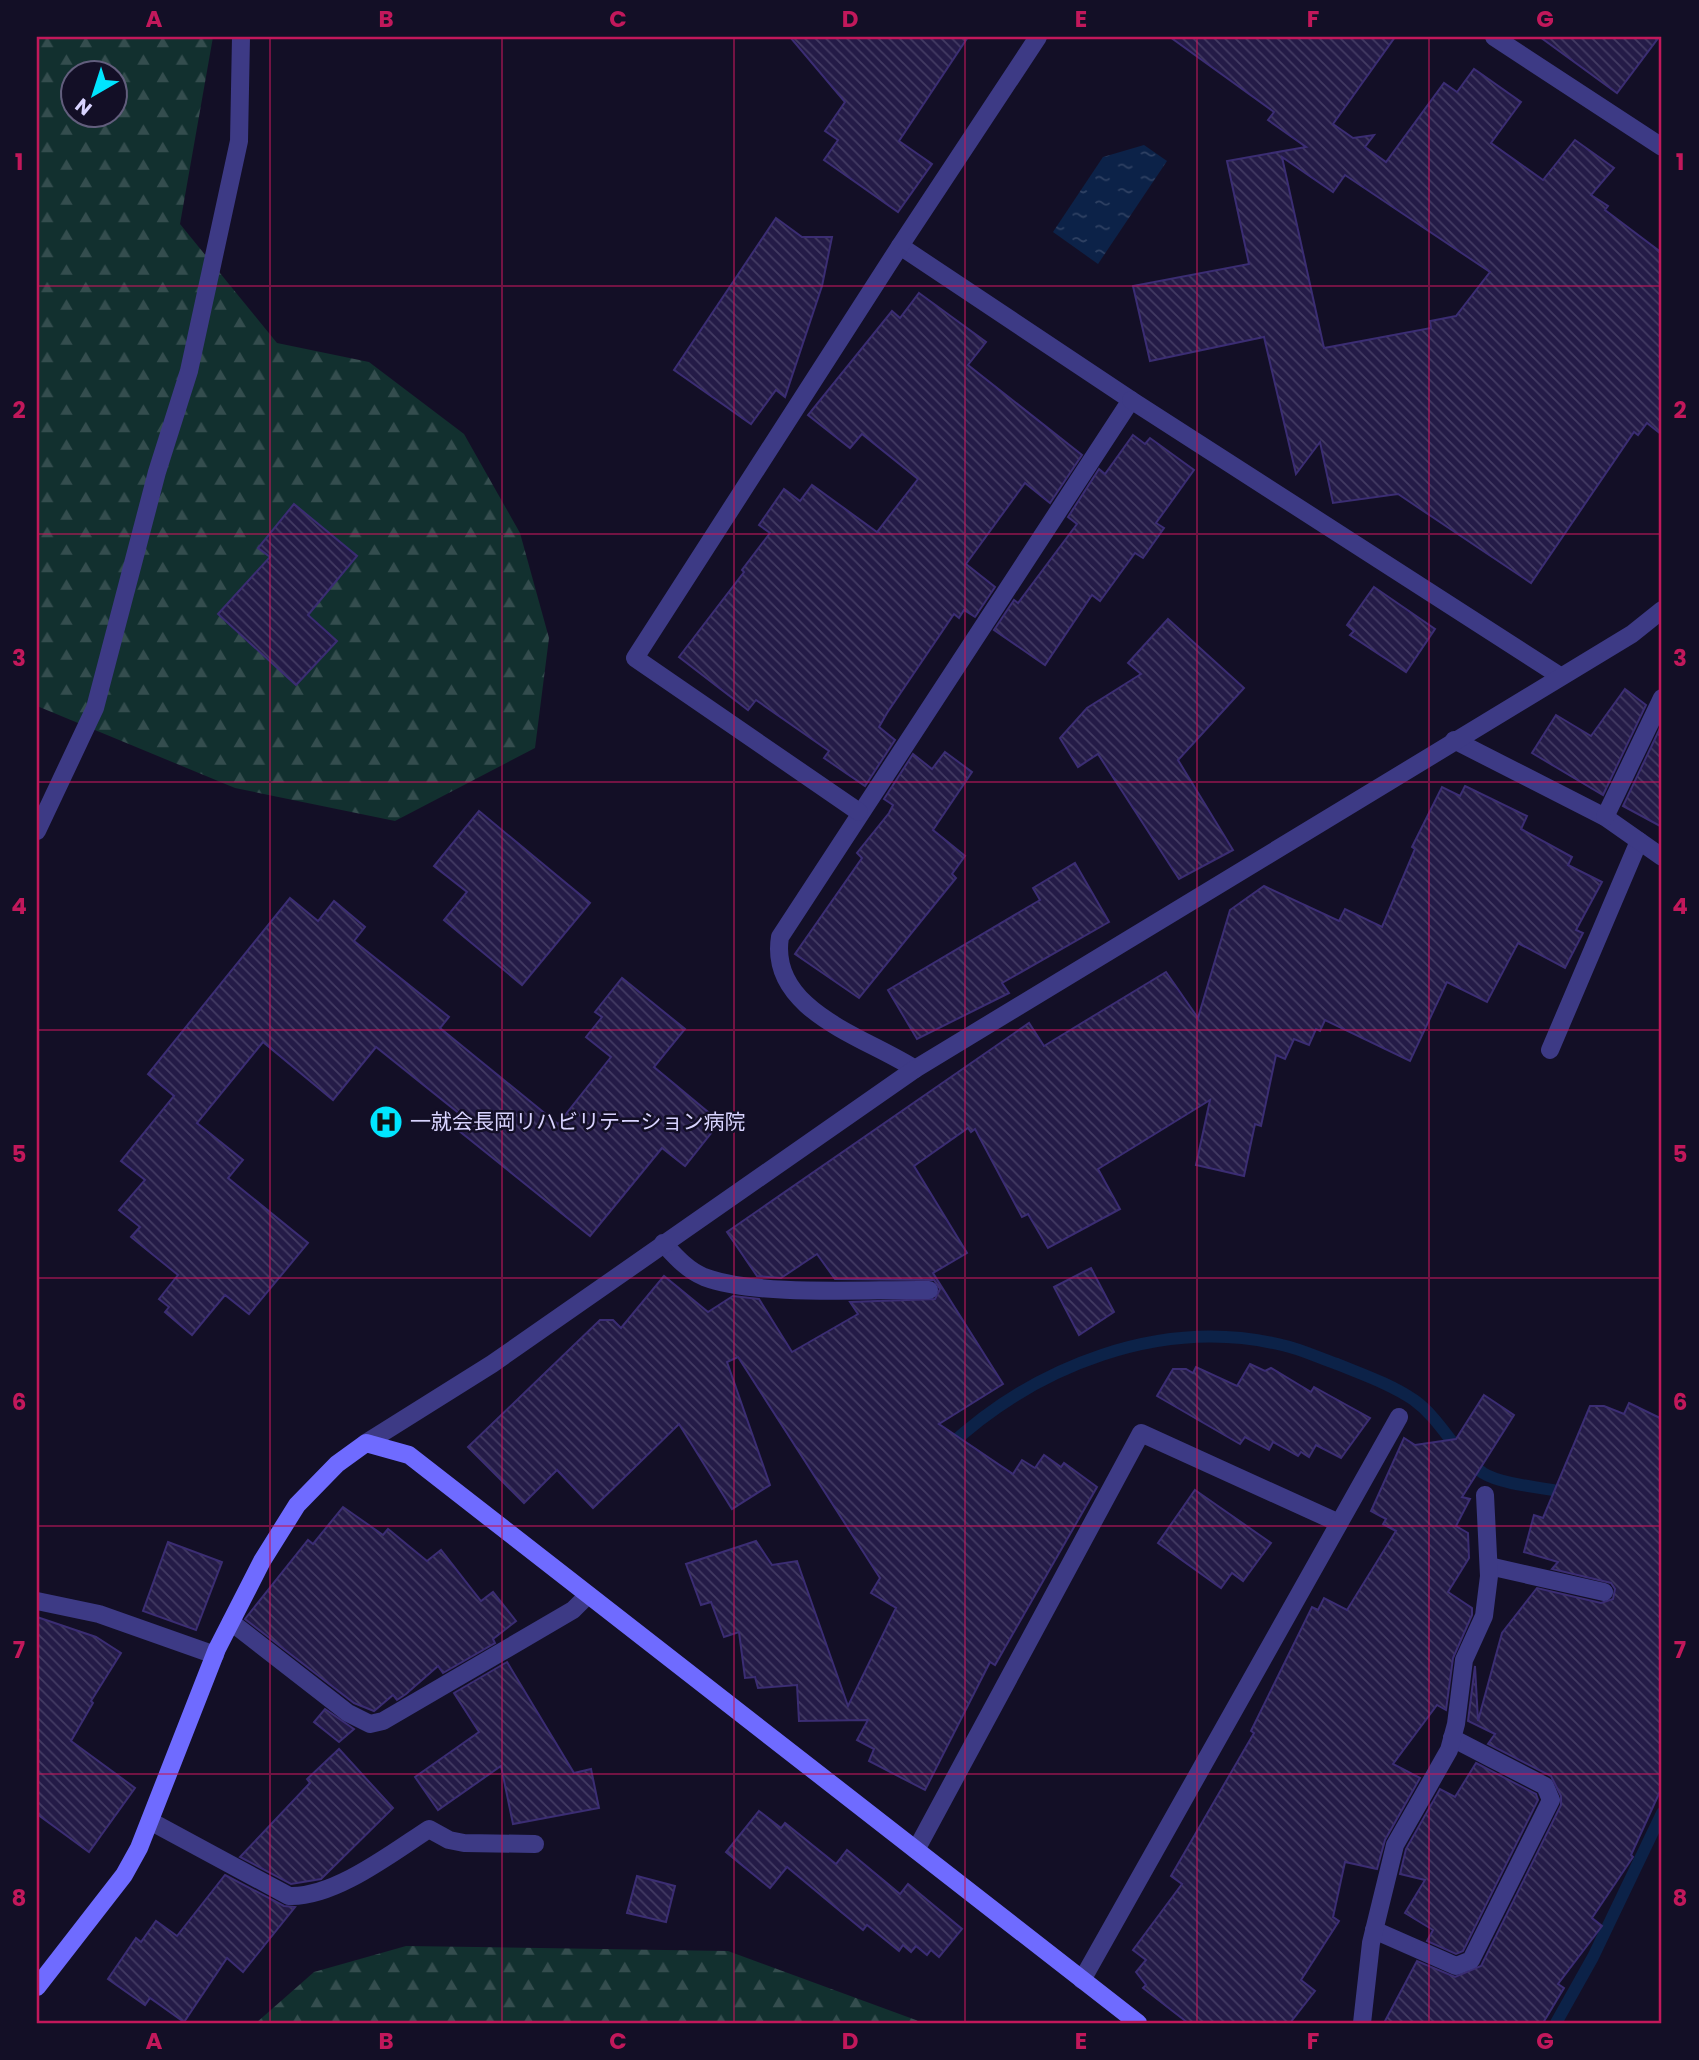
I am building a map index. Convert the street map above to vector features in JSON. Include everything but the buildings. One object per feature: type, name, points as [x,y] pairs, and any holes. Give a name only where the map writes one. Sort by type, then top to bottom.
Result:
[{"type":"street","points":[[37,831],[95,708],[157,472],[189,371],[239,141],[241,37]]},
{"type":"street","points":[[859,812],[635,658],[1038,37]]},
{"type":"street","points":[[1494,37],[1662,147]]},
{"type":"street","points":[[900,246],[1130,400],[1560,677]]},
{"type":"street","points":[[915,1069],[825,1020],[801,1002],[777,956],[780,937],[1130,400]]},
{"type":"street","points":[[37,1987],[124,1875],[150,1821],[215,1655],[262,1561],[297,1504],[337,1465],[366,1443],[492,1364],[915,1069],[1632,634],[1662,610]]},
{"type":"street","points":[[1605,817],[1662,698]]},
{"type":"street","points":[[1454,740],[1605,817],[1662,857]]},
{"type":"street","points":[[1550,1050],[1639,841]]},
{"type":"street","points":[[663,1243],[683,1265],[704,1277],[743,1285],[929,1290]]},
{"type":"street","points":[[1082,1980],[1399,1417]]},
{"type":"street","points":[[916,1850],[1141,1433],[1339,1523]]},
{"type":"street","points":[[366,1443],[409,1455],[1138,2023]]},
{"type":"street","points":[[1362,2023],[1374,1930],[1395,1845],[1449,1750],[1464,1660],[1483,1616],[1489,1566],[1485,1494]]},
{"type":"street","points":[[1489,1566],[1604,1592]]},
{"type":"street","points":[[231,1622],[348,1713],[370,1724],[383,1721],[573,1610],[588,1595]]},
{"type":"street","points":[[37,1601],[111,1618],[215,1655]]},
{"type":"street","points":[[1374,1930],[1456,1966],[1471,1960],[1551,1800],[1545,1786],[1452,1738]]},
{"type":"street","points":[[150,1821],[289,1896],[305,1897],[333,1886],[429,1829],[449,1840],[464,1843],[535,1844]]},
{"type":"green space","points":[[37,37],[213,37],[180,224],[277,343],[369,362],[464,434],[520,533],[549,638],[535,748],[395,821],[235,788],[37,706]]},
{"type":"green space","points":[[406,1946],[728,1951],[924,2023],[256,2023],[314,1972]]},
{"type":"water","points":[[1144,145],[1167,161],[1098,264],[1053,232],[1103,157]]},
{"type":"waterway","points":[[947,1448],[1019,1393],[1102,1355],[1146,1343],[1191,1337],[1236,1338],[1296,1349],[1386,1384],[1424,1408],[1464,1456],[1483,1473],[1513,1483],[1570,1493]]},
{"type":"waterway","points":[[1556,2023],[1593,1957],[1662,1813]]},
{"type":"place","name":"一就会長岡リハビリテーション病院","points":[[386,1122]]}]
